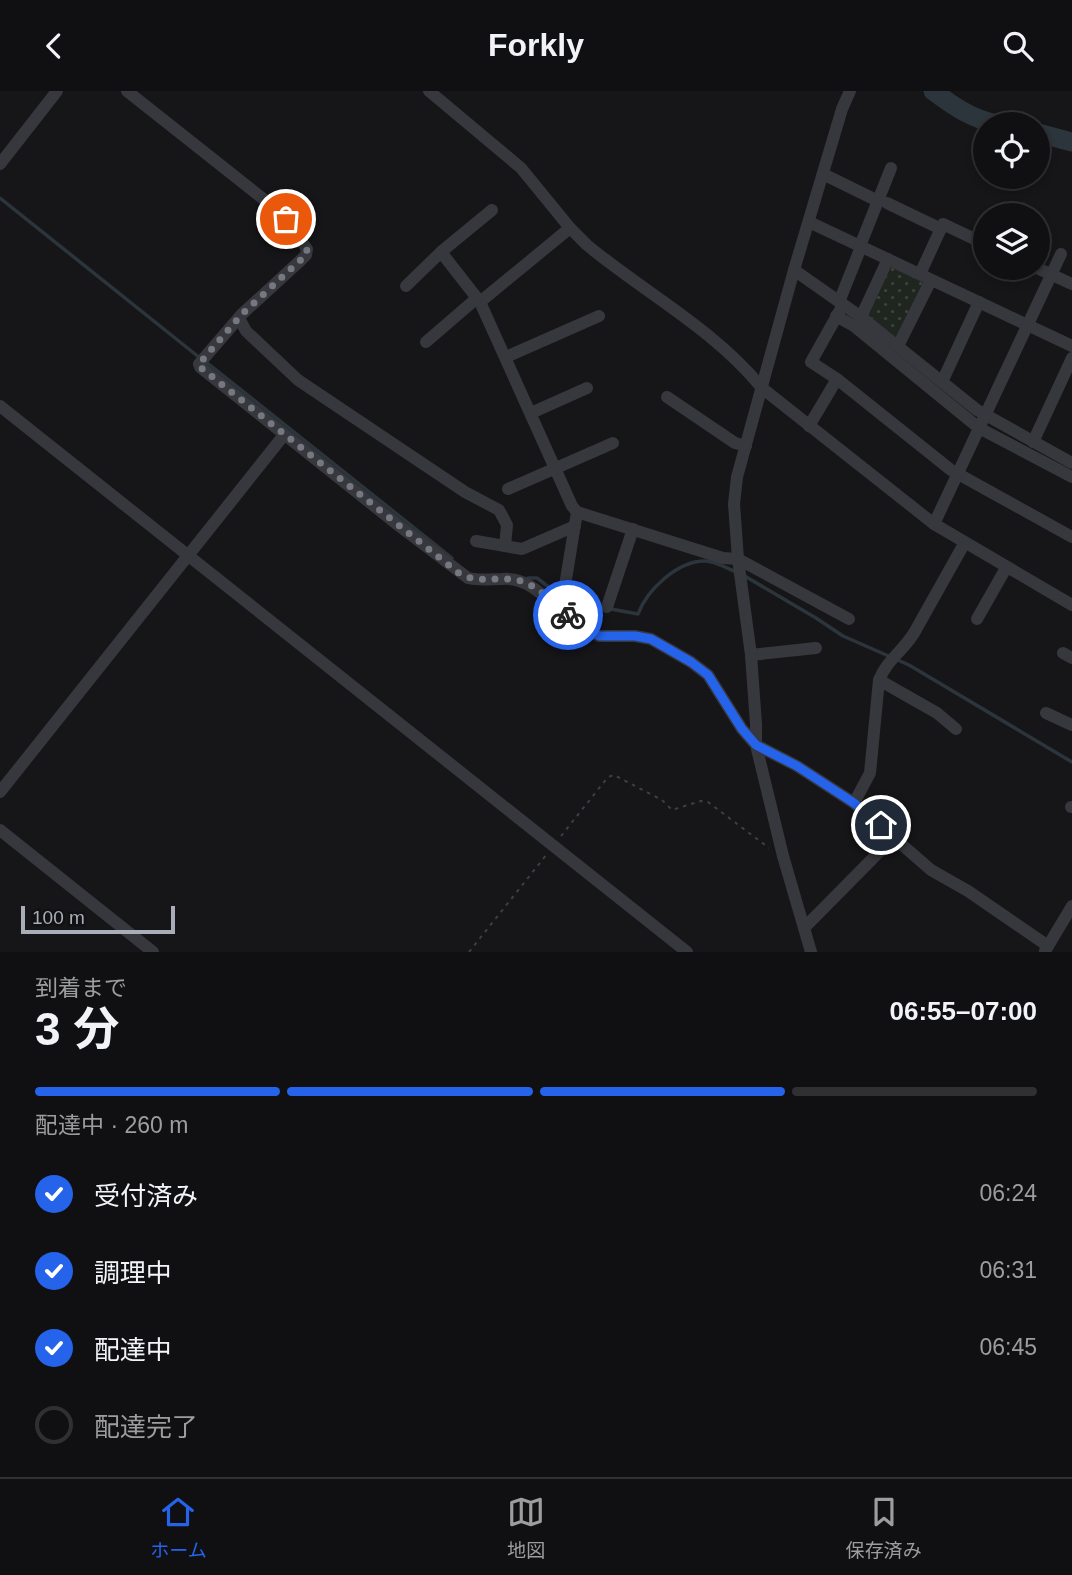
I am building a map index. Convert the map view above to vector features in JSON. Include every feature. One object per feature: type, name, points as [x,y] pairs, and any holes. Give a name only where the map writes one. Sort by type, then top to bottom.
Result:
[{"type":"street","points":[[0,164],[57,91]]},
{"type":"street","points":[[127,91],[281,213],[307,249],[302,260],[239,318],[203,359],[284,435],[460,574],[478,580],[499,578],[522,581],[563,602],[599,636],[651,639],[691,662],[708,675],[742,729],[756,745],[797,766],[854,803],[940,876],[968,891],[1050,948],[1072,906]]},
{"type":"street","points":[[429,91],[522,168],[570,228],[611,265],[723,348],[762,388],[808,426],[934,524],[1072,605]]},
{"type":"street","points":[[811,952],[783,856],[756,745],[757,724],[751,655],[738,563],[734,504],[737,477],[794,270],[842,109],[850,91]]},
{"type":"street","points":[[891,168],[883,202],[860,247],[839,308],[811,362],[957,475],[1072,537]]},
{"type":"street","points":[[823,174],[941,229]]},
{"type":"street","points":[[405,286],[492,210]]},
{"type":"street","points":[[809,222],[1072,346]]},
{"type":"street","points":[[898,346],[943,225],[973,239]]},
{"type":"street","points":[[426,342],[570,228]]},
{"type":"street","points":[[441,252],[479,300],[577,512],[563,602]]},
{"type":"street","points":[[934,524],[1061,254]]},
{"type":"street","points":[[861,317],[888,260]]},
{"type":"street","points":[[794,270],[839,308],[854,326],[982,422],[1072,477]]},
{"type":"street","points":[[1052,275],[1072,284]]},
{"type":"street","points":[[942,381],[979,302]]},
{"type":"street","points":[[839,308],[861,317],[942,381],[982,422],[1032,442],[1072,463]]},
{"type":"street","points":[[506,357],[599,316]]},
{"type":"street","points":[[239,318],[246,331],[298,380],[465,492],[499,510],[507,525],[505,546]]},
{"type":"street","points":[[1032,442],[1072,358]]},
{"type":"street","points":[[808,426],[836,379]]},
{"type":"street","points":[[531,413],[587,388]]},
{"type":"street","points":[[667,397],[735,443],[746,446]]},
{"type":"street","points":[[0,406],[687,952]]},
{"type":"street","points":[[0,792],[284,435]]},
{"type":"street","points":[[508,489],[614,443]]},
{"type":"street","points":[[577,512],[738,563],[849,619]]},
{"type":"street","points":[[476,541],[522,548],[575,526]]},
{"type":"street","points":[[607,607],[633,529]]},
{"type":"street","points":[[854,803],[870,773],[879,681],[893,657],[914,633],[964,544]]},
{"type":"street","points":[[976,619],[1006,568]]},
{"type":"street","points":[[751,655],[816,648]]},
{"type":"street","points":[[879,681],[937,713],[956,729]]},
{"type":"street","points":[[1046,713],[1072,725]]},
{"type":"street","points":[[0,829],[153,952]]},
{"type":"street","points":[[804,928],[894,837]]},
{"type":"path","points":[[469,952],[608,777],[614,775],[662,800],[670,809],[701,801],[708,802],[783,856]]},
{"type":"shaded area","points":[[893,265],[922,280],[924,285],[898,339],[866,314],[888,267]]},
{"type":"waterway","points":[[933,91],[973,116]]},
{"type":"waterway","points":[[1050,136],[1072,142]]},
{"type":"waterway","points":[[0,198],[200,358]]},
{"type":"waterway","points":[[206,362],[452,558]]},
{"type":"waterway","points":[[611,609],[638,614],[648,596],[664,579],[694,562],[713,562],[736,572]]},
{"type":"waterway","points":[[743,575],[843,636],[909,665],[1072,762]]},
{"type":"waterway","points":[[528,578],[537,578],[560,596]]},
{"type":"waterway","points":[[567,599],[603,608]]},
{"type":"way so far","points":[[286,219],[307,249],[306,255],[242,314],[199,364],[200,367],[460,574],[478,580],[499,578],[522,581],[541,591],[568,615]]},
{"type":"route","points":[[568,615],[595,635],[603,638],[641,636],[656,641],[691,662],[708,675],[742,729],[756,745],[797,766],[854,803],[881,825]]}]
